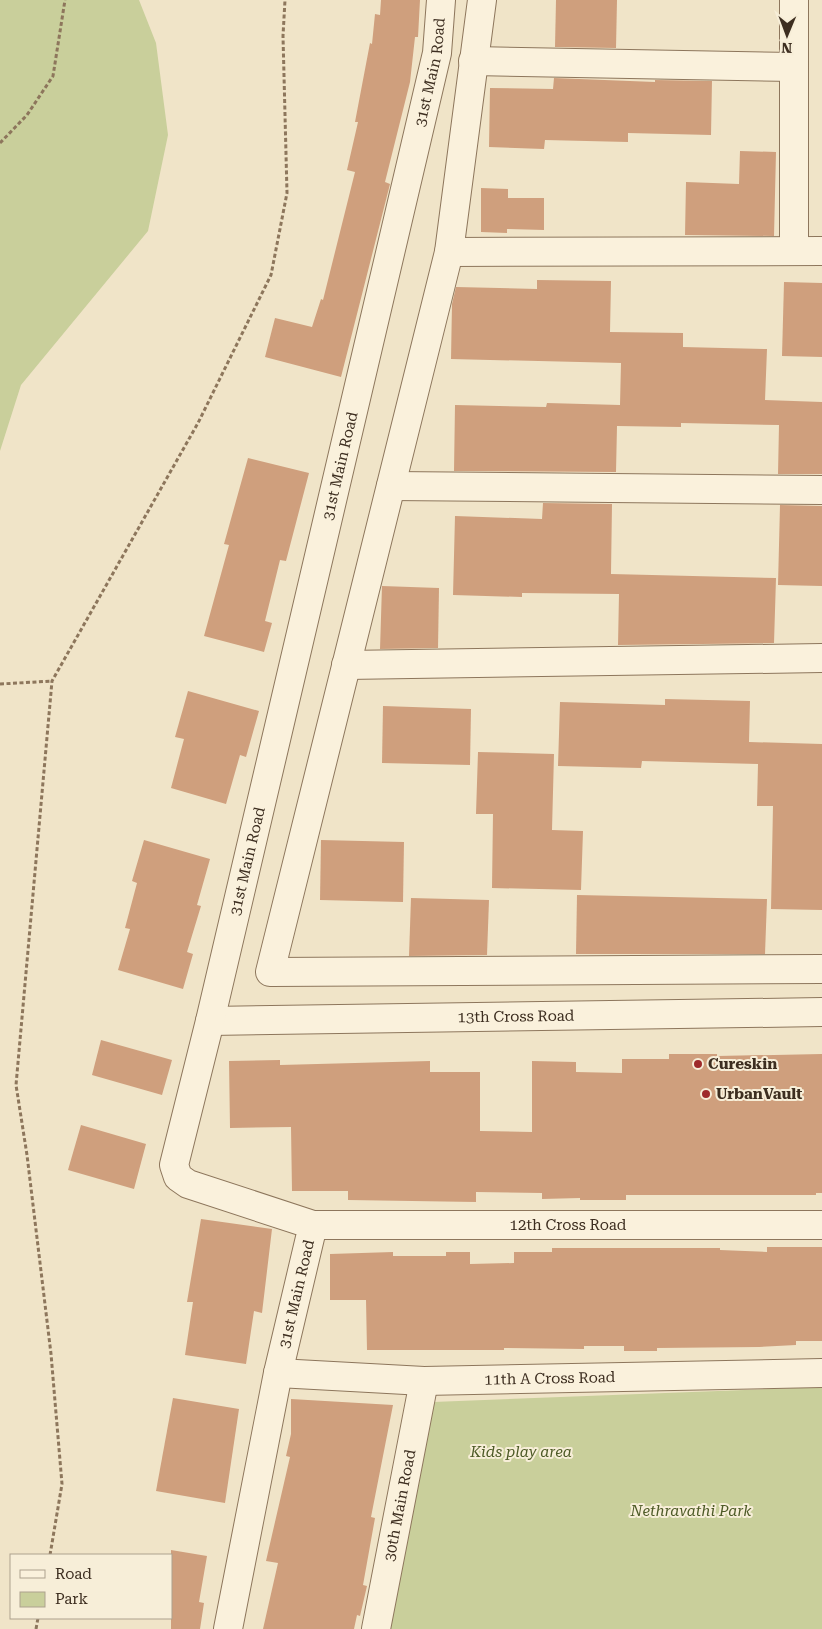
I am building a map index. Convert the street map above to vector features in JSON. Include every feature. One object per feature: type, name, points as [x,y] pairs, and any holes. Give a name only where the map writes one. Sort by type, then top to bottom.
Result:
[{"type":"street","name":"31st Main Road","points":[[228,1629],[278,1373],[313,1225],[188,1184],[178,1177],[174,1165],[210,1021],[437,53],[441,0]]},
{"type":"street","points":[[482,0],[449,252],[270,972],[822,970]]},
{"type":"street","points":[[794,0],[794,251]]},
{"type":"street","points":[[473,61],[794,67]]},
{"type":"street","points":[[449,252],[822,251]]},
{"type":"street","points":[[391,486],[822,490]]},
{"type":"street","points":[[346,665],[822,658]]},
{"type":"street","name":"13th Cross Road","points":[[210,1021],[822,1012]]},
{"type":"street","name":"12th Cross Road","points":[[313,1225],[822,1225]]},
{"type":"street","name":"11th A Cross Road","points":[[278,1373],[424,1381],[822,1373]]},
{"type":"street","name":"30th Main Road","points":[[376,1629],[424,1381]]},
{"type":"path","points":[[0,143],[27,115],[53,76],[65,0]]},
{"type":"path","points":[[50,1554],[62,1484],[51,1354],[27,1155],[16,1085],[52,681],[198,423],[271,275],[287,194],[283,36],[285,0]]},
{"type":"path","points":[[0,684],[52,681]]},
{"type":"green space","points":[[0,0],[139,0],[156,43],[168,135],[148,231],[21,385],[0,451]]},
{"type":"green space","name":"Nethravathi Park","points":[[822,1387],[822,1629],[389,1629],[433,1402]]},
{"type":"building","points":[[381,0],[420,0],[418,37],[415,37],[410,82],[385,182],[390,184],[341,377],[265,357],[275,318],[312,327],[321,299],[323,300],[355,172],[347,170],[358,122],[355,122],[370,43],[372,44],[375,14],[380,15]]},
{"type":"building","points":[[556,0],[617,0],[616,48],[555,47]]},
{"type":"building","points":[[554,78],[655,82],[655,80],[712,81],[711,135],[628,133],[628,142],[545,140],[544,149],[489,147],[490,88],[553,89]]},
{"type":"building","points":[[740,151],[776,152],[774,236],[685,235],[686,182],[739,184]]},
{"type":"building","points":[[481,188],[508,189],[508,198],[544,198],[544,230],[507,229],[507,233],[481,232]]},
{"type":"building","points":[[537,280],[611,281],[610,332],[683,333],[683,347],[767,349],[765,400],[822,402],[822,474],[778,474],[779,425],[681,423],[681,427],[617,426],[616,472],[454,471],[455,405],[546,407],[547,403],[620,405],[621,363],[451,359],[452,304],[456,287],[537,289]]},
{"type":"building","points":[[784,282],[822,283],[822,357],[782,356]]},
{"type":"building","points":[[248,458],[309,473],[286,561],[280,560],[265,621],[272,623],[264,652],[204,636],[229,545],[224,544]]},
{"type":"building","points":[[543,503],[612,504],[611,574],[776,578],[774,643],[618,645],[619,594],[522,593],[522,597],[453,595],[455,516],[542,519]]},
{"type":"building","points":[[780,505],[822,506],[822,586],[778,585]]},
{"type":"building","points":[[382,586],[439,588],[438,648],[380,649]]},
{"type":"building","points":[[188,691],[259,711],[246,757],[240,755],[226,804],[171,788],[184,739],[175,737]]},
{"type":"building","points":[[665,699],[750,701],[749,742],[822,744],[822,910],[771,909],[773,806],[757,806],[758,764],[642,761],[641,768],[558,766],[560,702],[665,705]]},
{"type":"building","points":[[383,706],[471,709],[470,765],[382,763]]},
{"type":"building","points":[[478,752],[554,754],[552,830],[583,831],[581,890],[492,888],[493,814],[476,814]]},
{"type":"building","points":[[144,840],[210,859],[197,905],[201,906],[187,952],[193,954],[183,989],[118,970],[130,929],[125,928],[137,883],[132,881]]},
{"type":"building","points":[[321,840],[404,842],[403,902],[320,900]]},
{"type":"building","points":[[577,895],[767,899],[765,954],[576,954]]},
{"type":"building","points":[[411,898],[489,900],[487,955],[409,956]]},
{"type":"building","points":[[101,1040],[172,1060],[162,1095],[92,1075]]},
{"type":"building","points":[[669,1054],[717,1054],[717,1056],[822,1054],[822,1193],[816,1193],[816,1195],[626,1195],[626,1200],[580,1200],[580,1198],[542,1199],[542,1193],[476,1192],[476,1202],[348,1200],[348,1191],[292,1191],[291,1127],[230,1128],[229,1061],[280,1060],[280,1065],[430,1061],[430,1072],[480,1072],[480,1131],[532,1132],[532,1061],[576,1062],[576,1072],[622,1073],[622,1059],[669,1059]]},
{"type":"building","points":[[81,1125],[146,1144],[134,1189],[68,1170]]},
{"type":"building","points":[[201,1219],[272,1229],[262,1313],[254,1311],[246,1364],[185,1355],[193,1302],[187,1302]]},
{"type":"building","points":[[767,1247],[822,1247],[822,1341],[796,1341],[796,1345],[759,1347],[657,1348],[657,1351],[624,1351],[624,1346],[584,1346],[584,1349],[367,1350],[366,1300],[330,1300],[330,1254],[393,1252],[393,1256],[446,1256],[446,1252],[470,1252],[470,1264],[514,1263],[514,1252],[552,1252],[552,1248],[720,1248],[720,1250],[767,1252]]},
{"type":"building","points":[[173,1398],[239,1409],[225,1503],[156,1491]]},
{"type":"building","points":[[291,1399],[393,1405],[371,1517],[375,1518],[363,1585],[367,1586],[360,1616],[357,1615],[354,1629],[263,1629],[278,1563],[266,1561],[290,1457],[286,1456],[291,1434]]},
{"type":"building","points":[[171,1550],[207,1556],[199,1602],[204,1603],[200,1629],[171,1629]]},
{"type":"place","name":"Cureskin","points":[[698,1064]]},
{"type":"place","name":"UrbanVault","points":[[706,1094]]},
{"type":"park label","name":"Kids play area","points":[[521,1452]]}]
